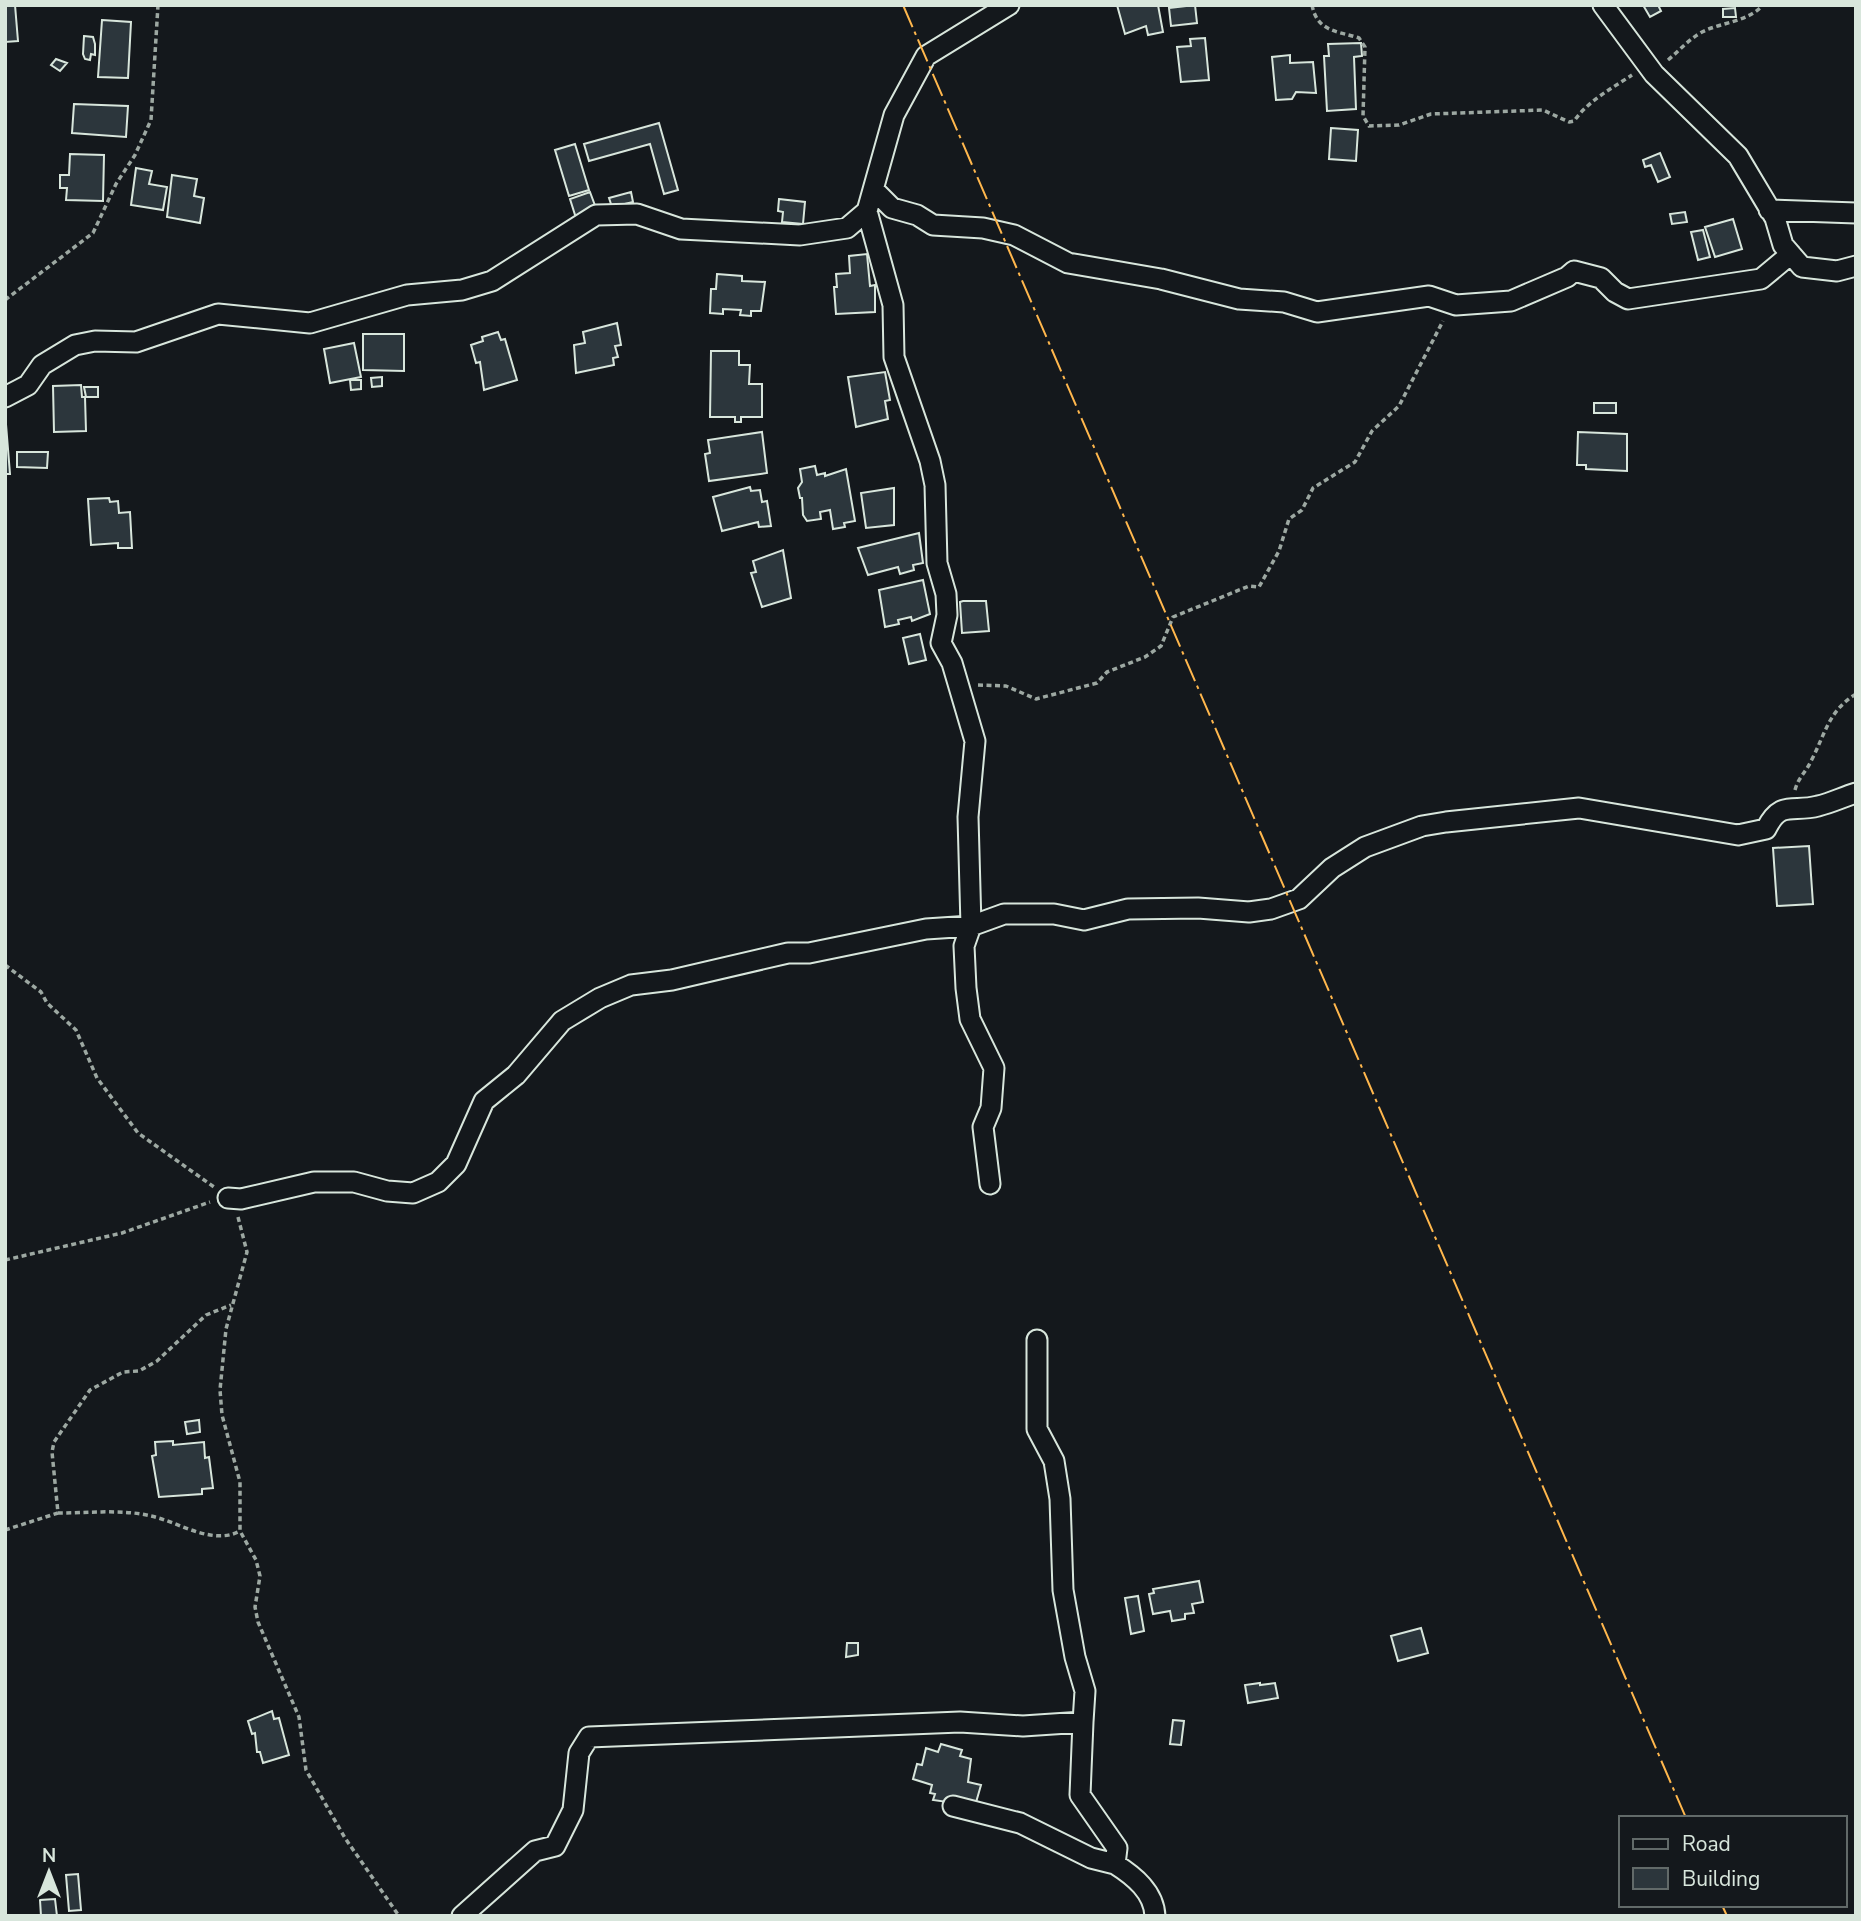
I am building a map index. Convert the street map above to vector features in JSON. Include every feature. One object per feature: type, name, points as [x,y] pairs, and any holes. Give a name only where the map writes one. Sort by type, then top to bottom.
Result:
[{"type":"street","points":[[5,397],[28,384],[41,365],[75,345],[95,341],[136,342],[218,314],[310,323],[407,295],[472,287],[492,281],[596,215],[637,214],[681,229],[800,235],[847,228],[867,211],[894,115],[926,57],[1009,5]]},
{"type":"street","points":[[1603,5],[1650,68],[1738,156],[1775,218],[1783,245],[1802,267],[1837,271],[1856,266]]},
{"type":"street","points":[[874,190],[892,208],[916,215],[933,225],[983,228],[1014,235],[1068,263],[1161,279],[1210,293],[1284,302],[1317,312],[1429,296],[1456,305],[1511,301],[1546,287],[1574,271],[1601,278],[1615,292],[1628,299],[1761,279],[1791,254]]},
{"type":"street","points":[[1769,210],[1856,213]]},
{"type":"street","points":[[867,211],[892,305],[894,358],[930,461],[935,485],[937,563],[946,594],[947,615],[941,643],[959,685],[975,741],[968,817],[971,926],[964,946],[970,1019],[994,1068],[991,1108],[983,1127],[989,1184]]},
{"type":"street","points":[[226,1196],[241,1199],[314,1182],[354,1182],[387,1191],[413,1194],[438,1182],[456,1164],[484,1101],[516,1075],[562,1021],[600,998],[631,985],[672,980],[788,953],[809,953],[926,929],[971,926],[1004,914],[1054,914],[1084,919],[1128,909],[1198,908],[1249,912],[1270,909],[1299,899],[1332,869],[1365,846],[1422,826],[1446,822],[1579,808],[1738,835],[1766,829],[1773,816],[1787,807],[1816,807],[1856,793]]},
{"type":"street","points":[[1038,1340],[1038,1429],[1054,1461],[1060,1499],[1063,1590],[1074,1657],[1085,1692],[1080,1795],[1117,1848],[1115,1864]]},
{"type":"street","points":[[462,1916],[535,1851],[555,1846],[573,1810],[579,1753],[589,1737],[960,1722],[1023,1726],[1083,1722]]},
{"type":"street","points":[[953,1806],[1020,1823],[1091,1858],[1115,1864],[1136,1877],[1154,1905],[1155,1916]]},
{"type":"path","points":[[5,300],[93,233],[135,155],[150,121],[155,93],[158,5]]},
{"type":"path","points":[[1312,5],[1314,15],[1323,26],[1334,33],[1359,38],[1365,47],[1363,116],[1369,126],[1377,128],[1446,113],[1486,115],[1543,110],[1569,122],[1574,121],[1586,105],[1604,92],[1616,89],[1633,74],[1667,61],[1685,43],[1703,32],[1751,16],[1763,5]]},
{"type":"path","points":[[959,685],[1006,686],[1036,699],[1097,682],[1107,672],[1145,657],[1161,646],[1172,617],[1249,586],[1259,587],[1279,551],[1289,519],[1302,510],[1313,488],[1355,462],[1372,431],[1399,406],[1431,339],[1456,305]]},
{"type":"path","points":[[1787,807],[1794,798],[1798,780],[1820,746],[1827,722],[1843,701],[1856,694]]},
{"type":"path","points":[[5,965],[41,992],[47,1003],[76,1030],[97,1078],[138,1133],[226,1196],[237,1212],[247,1252],[231,1306],[220,1390],[222,1415],[240,1482],[240,1531],[256,1560],[260,1576],[255,1606],[258,1622],[299,1717],[306,1770],[345,1838],[399,1916]]},
{"type":"path","points":[[5,1260],[122,1233],[226,1196]]},
{"type":"path","points":[[58,1513],[52,1452],[54,1442],[90,1390],[114,1376],[139,1371],[157,1361],[206,1315],[231,1306]]},
{"type":"path","points":[[5,1530],[58,1513],[150,1515],[198,1532],[231,1536],[240,1531]]},
{"type":"building","points":[[5,5],[15,5],[18,41],[5,42]]},
{"type":"building","points":[[1117,5],[1158,5],[1163,32],[1148,35],[1146,26],[1125,34]]},
{"type":"building","points":[[1195,5],[1197,23],[1171,26],[1169,8]]},
{"type":"building","points":[[1643,5],[1658,5],[1661,11],[1650,17]]},
{"type":"building","points":[[1735,8],[1736,17],[1723,17],[1723,9]]},
{"type":"building","points":[[102,20],[131,22],[128,78],[98,77]]},
{"type":"building","points":[[84,36],[93,37],[95,44],[95,55],[91,54],[90,60],[85,59],[83,54]]},
{"type":"building","points":[[1205,38],[1209,80],[1181,82],[1177,47],[1191,46],[1190,39]]},
{"type":"building","points":[[1361,43],[1362,56],[1354,57],[1356,109],[1327,111],[1324,56],[1329,56],[1328,44]]},
{"type":"building","points":[[1290,55],[1290,63],[1313,62],[1316,93],[1296,92],[1292,99],[1276,100],[1272,57]]},
{"type":"building","points":[[56,59],[67,63],[60,71],[51,65]]},
{"type":"building","points":[[74,104],[128,106],[126,137],[72,133]]},
{"type":"building","points":[[659,123],[678,190],[664,194],[650,144],[589,161],[584,144]]},
{"type":"building","points":[[1331,128],[1358,130],[1356,161],[1329,159]]},
{"type":"building","points":[[575,144],[589,190],[569,196],[555,150]]},
{"type":"building","points":[[1660,153],[1670,177],[1658,182],[1651,165],[1645,167],[1643,160]]},
{"type":"building","points":[[70,154],[104,155],[103,201],[66,200],[67,188],[60,188],[60,175],[69,175]]},
{"type":"building","points":[[136,168],[152,171],[149,184],[167,187],[163,210],[131,205]]},
{"type":"building","points":[[172,175],[197,179],[194,196],[204,198],[200,223],[167,217]]},
{"type":"building","points":[[590,192],[597,211],[576,218],[570,199]]},
{"type":"building","points":[[631,192],[633,202],[612,207],[609,198]]},
{"type":"building","points":[[779,199],[805,202],[803,224],[782,222],[783,212],[778,211]]},
{"type":"building","points":[[1685,212],[1687,222],[1672,224],[1670,214]]},
{"type":"building","points":[[1733,219],[1742,249],[1715,257],[1705,227]]},
{"type":"building","points":[[1703,230],[1710,257],[1698,260],[1691,232]]},
{"type":"building","points":[[867,254],[870,286],[875,285],[875,312],[836,314],[836,274],[850,273],[849,256]]},
{"type":"building","points":[[717,274],[742,276],[742,281],[765,282],[761,311],[751,311],[751,316],[740,315],[741,310],[723,309],[723,314],[710,313],[711,289],[716,289]]},
{"type":"building","points":[[617,323],[621,345],[615,346],[618,357],[613,358],[614,365],[576,373],[574,345],[585,343],[583,332]]},
{"type":"building","points":[[498,332],[501,340],[505,339],[517,380],[484,390],[480,362],[476,363],[471,345],[483,341],[482,337]]},
{"type":"building","points":[[363,334],[404,334],[404,371],[363,370]]},
{"type":"building","points":[[354,343],[361,377],[330,383],[324,349]]},
{"type":"building","points":[[711,351],[739,351],[739,365],[750,365],[749,384],[762,384],[762,417],[741,417],[741,422],[735,422],[735,417],[710,417]]},
{"type":"building","points":[[885,372],[890,400],[885,401],[888,419],[856,427],[848,377]]},
{"type":"building","points":[[382,377],[382,386],[372,387],[371,378]]},
{"type":"building","points":[[350,380],[361,380],[361,389],[351,390]]},
{"type":"building","points":[[81,385],[82,397],[85,397],[86,431],[54,432],[53,386]]},
{"type":"building","points":[[84,387],[98,387],[98,397],[86,397]]},
{"type":"building","points":[[1594,403],[1616,403],[1616,413],[1594,413]]},
{"type":"building","points":[[5,412],[10,474],[5,474]]},
{"type":"building","points":[[762,432],[767,473],[709,481],[705,454],[710,453],[708,440]]},
{"type":"building","points":[[1578,432],[1627,434],[1627,471],[1586,469],[1586,465],[1577,465]]},
{"type":"building","points":[[17,452],[48,452],[47,468],[17,467]]},
{"type":"building","points":[[815,466],[817,475],[825,473],[825,476],[846,469],[855,521],[844,523],[845,527],[833,529],[830,510],[820,512],[821,519],[807,521],[803,515],[802,498],[798,488],[802,482],[800,469]]},
{"type":"building","points":[[750,487],[751,491],[760,490],[762,502],[767,501],[771,526],[759,527],[758,522],[722,531],[713,497]]},
{"type":"building","points":[[894,488],[894,525],[866,528],[861,493]]},
{"type":"building","points":[[109,498],[110,502],[118,501],[119,513],[130,512],[132,548],[118,548],[118,543],[91,545],[88,499]]},
{"type":"building","points":[[919,533],[923,563],[913,565],[914,570],[900,574],[898,567],[868,575],[858,548]]},
{"type":"building","points":[[783,550],[791,598],[762,607],[751,573],[756,572],[753,561]]},
{"type":"building","points":[[923,580],[930,614],[912,621],[911,617],[898,620],[899,624],[885,627],[879,590]]},
{"type":"building","points":[[986,601],[989,631],[962,633],[960,602]]},
{"type":"building","points":[[920,634],[926,660],[909,664],[903,638]]},
{"type":"building","points":[[1809,846],[1813,904],[1777,906],[1773,848]]},
{"type":"building","points":[[199,1420],[200,1432],[187,1434],[185,1422]]},
{"type":"building","points":[[173,1441],[173,1445],[204,1442],[213,1488],[202,1489],[202,1494],[159,1497],[152,1456],[156,1455],[155,1442]]},
{"type":"building","points":[[1199,1581],[1203,1602],[1192,1604],[1194,1613],[1185,1614],[1185,1619],[1172,1621],[1170,1611],[1153,1614],[1149,1594],[1154,1593],[1153,1589]]},
{"type":"building","points":[[1138,1596],[1144,1631],[1131,1634],[1125,1598]]},
{"type":"building","points":[[1421,1628],[1428,1653],[1398,1661],[1391,1636]]},
{"type":"building","points":[[847,1643],[858,1643],[858,1655],[846,1657]]},
{"type":"building","points":[[1275,1683],[1278,1698],[1248,1703],[1245,1685]]},
{"type":"building","points":[[272,1711],[274,1719],[279,1718],[289,1755],[263,1763],[260,1752],[257,1752],[255,1733],[252,1734],[248,1721]]},
{"type":"building","points":[[1173,1720],[1184,1721],[1181,1745],[1170,1744]]},
{"type":"building","points":[[941,1744],[962,1750],[960,1756],[971,1759],[968,1782],[981,1785],[975,1806],[933,1800],[935,1794],[930,1793],[932,1785],[913,1779],[917,1764],[922,1765],[926,1748],[938,1752]]},
{"type":"building","points":[[78,1874],[81,1910],[69,1911],[66,1875]]},
{"type":"building","points":[[55,1899],[57,1916],[41,1916],[40,1900]]},
{"type":"power","points":[[903,5],[1685,1816]]},
{"type":"power","points":[[1723,1907],[1727,1916]]}]
